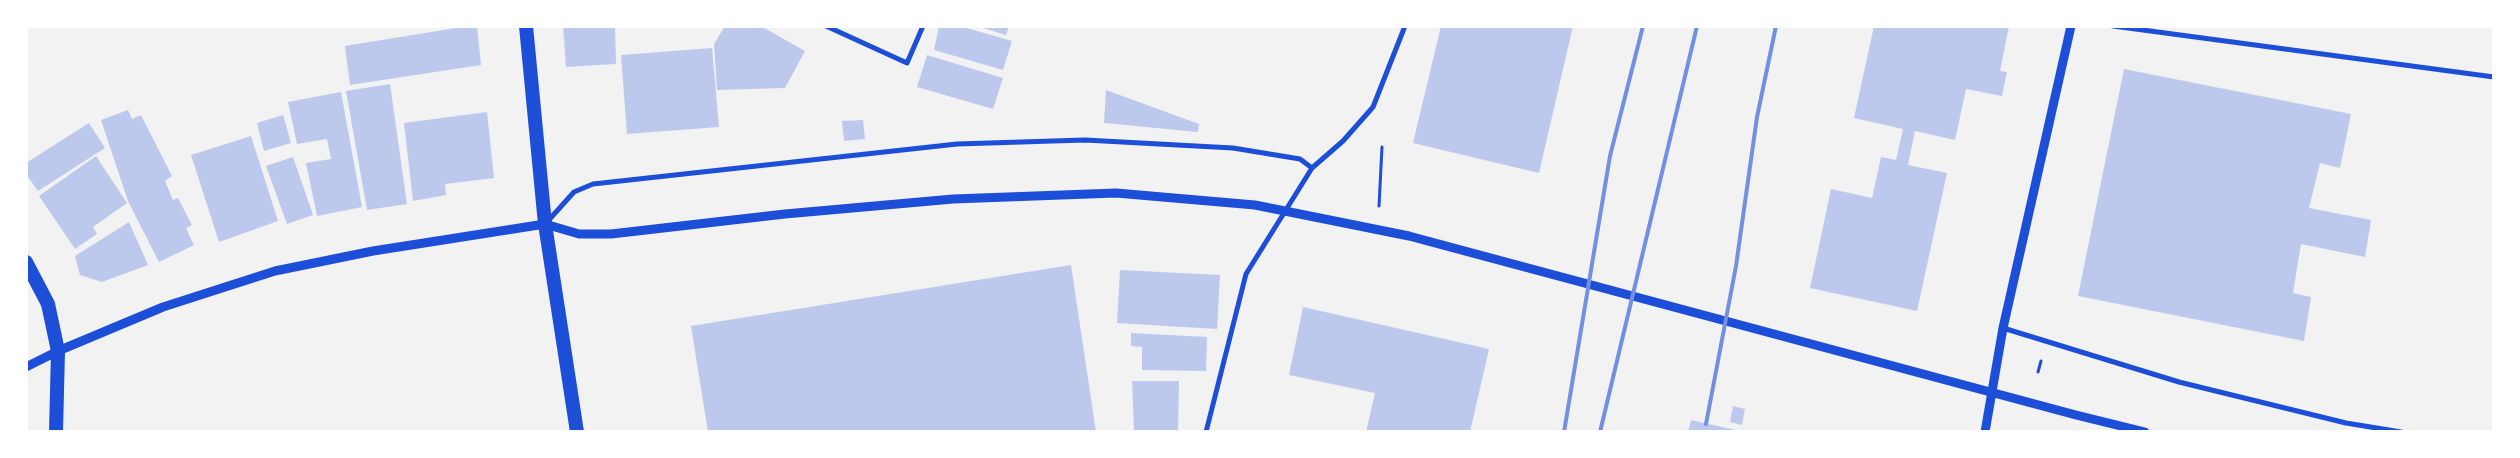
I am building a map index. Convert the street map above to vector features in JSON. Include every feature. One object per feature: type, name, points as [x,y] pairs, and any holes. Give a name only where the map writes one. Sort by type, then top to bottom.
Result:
[{"type":"highway","points":[[526,26],[545,224],[577,432]]},
{"type":"highway","points":[[26,262],[48,304],[58,350],[56,432]]},
{"type":"street","points":[[826,26],[907,63],[923,26]]},
{"type":"street","points":[[1206,432],[1246,274],[1312,168],[1343,141],[1373,107],[1404,26]]},
{"type":"street","points":[[1985,432],[2003,328],[2070,26]]},
{"type":"street","points":[[2113,26],[2494,77]]},
{"type":"street","points":[[545,224],[574,192],[594,184],[957,144],[1085,140],[1233,148],[1300,159],[1312,168]]},
{"type":"street","points":[[26,367],[58,350],[163,307],[275,271],[373,251],[545,224],[579,234],[611,234],[785,214],[952,199],[1116,193],[1254,205],[1409,236],[2145,432]]},
{"type":"street","points":[[2003,328],[2179,382],[2346,423],[2401,432]]},
{"type":"path","points":[[1379,206],[1382,147]]},
{"type":"path","points":[[2038,372],[2042,359]]},
{"type":"building","points":[[477,26],[481,65],[350,85],[345,46]]},
{"type":"building","points":[[563,26],[615,26],[616,64],[566,67]]},
{"type":"building","points":[[725,26],[761,26],[805,51],[785,88],[717,90],[714,44]]},
{"type":"building","points":[[939,26],[960,26],[1012,41],[1003,70],[934,50]]},
{"type":"building","points":[[977,26],[1009,26],[1006,35]]},
{"type":"building","points":[[1441,26],[1573,26],[1539,173],[1413,143]]},
{"type":"building","points":[[1874,26],[2009,26],[2000,71],[2007,72],[2002,96],[1966,89],[1955,140],[1915,131],[1908,165],[1947,173],[1917,311],[1810,288],[1831,189],[1872,198],[1881,157],[1896,160],[1903,129],[1854,118]]},
{"type":"building","points":[[712,48],[719,127],[627,134],[621,55]]},
{"type":"building","points":[[927,55],[1003,78],[993,109],[917,87]]},
{"type":"building","points":[[2124,69],[2351,114],[2340,168],[2320,163],[2309,208],[2371,220],[2365,257],[2301,244],[2293,293],[2311,297],[2304,341],[2078,296]]},
{"type":"building","points":[[390,84],[407,204],[367,210],[346,91]]},
{"type":"building","points":[[1106,90],[1199,124],[1198,132],[1104,123]]},
{"type":"building","points":[[341,92],[362,207],[317,216],[306,163],[331,159],[327,139],[297,144],[288,102]]},
{"type":"building","points":[[128,110],[132,119],[141,115],[172,176],[165,181],[173,200],[178,198],[192,225],[186,228],[194,245],[159,262],[128,201],[101,120]]},
{"type":"building","points":[[487,112],[494,178],[445,184],[446,195],[413,201],[404,123]]},
{"type":"building","points":[[283,115],[291,143],[264,151],[257,123]]},
{"type":"building","points":[[863,120],[865,139],[844,141],[842,121]]},
{"type":"building","points":[[89,123],[105,148],[38,191],[26,174],[26,163]]},
{"type":"building","points":[[251,136],[278,221],[219,242],[191,155]]},
{"type":"building","points":[[96,156],[127,203],[93,227],[97,234],[75,249],[39,196]]},
{"type":"building","points":[[293,157],[313,215],[287,224],[266,166]]},
{"type":"building","points":[[129,222],[148,265],[102,282],[80,275],[75,256]]},
{"type":"building","points":[[1071,265],[1096,432],[708,432],[691,326]]},
{"type":"building","points":[[1120,270],[1220,275],[1217,329],[1117,323]]},
{"type":"building","points":[[1303,307],[1489,349],[1470,432],[1366,432],[1375,393],[1289,375]]},
{"type":"building","points":[[1131,333],[1207,337],[1206,371],[1142,370],[1142,347],[1131,346]]},
{"type":"building","points":[[1132,381],[1179,381],[1178,432],[1134,431]]},
{"type":"building","points":[[1733,406],[1745,409],[1742,425],[1730,422]]},
{"type":"building","points":[[1691,420],[1740,431],[1740,432],[1688,432]]},
{"type":"railway","points":[[1564,432],[1610,156],[1643,26]]},
{"type":"railway","points":[[1600,432],[1697,26]]},
{"type":"railway","points":[[1706,424],[1736,266],[1757,117],[1776,26]]}]
